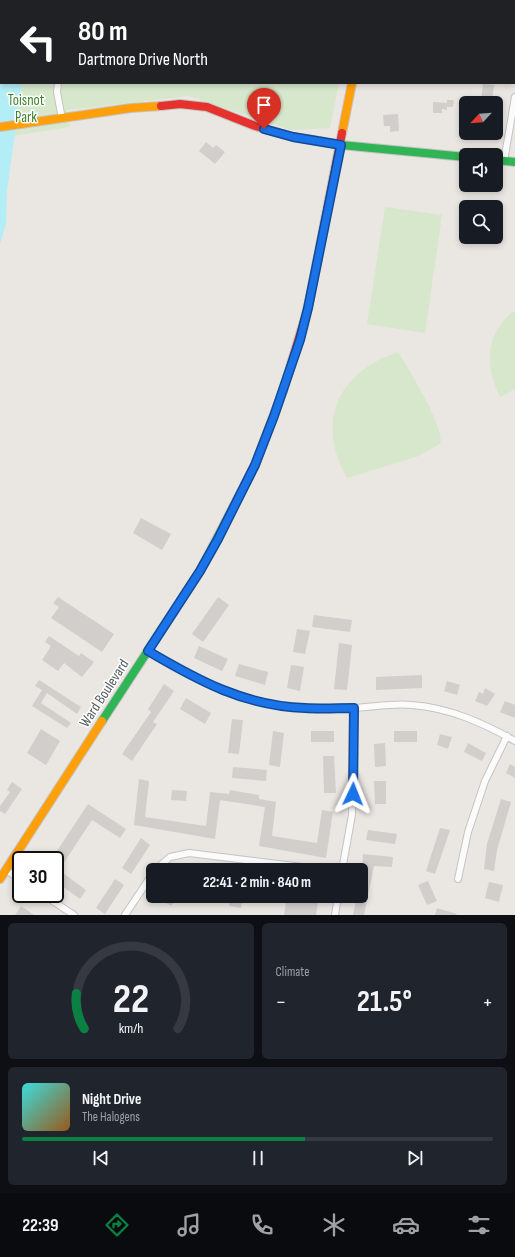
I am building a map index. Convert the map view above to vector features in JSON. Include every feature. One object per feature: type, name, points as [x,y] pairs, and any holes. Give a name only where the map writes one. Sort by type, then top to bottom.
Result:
[{"type":"main road","name":"Ward Boulevard","points":[[0,879],[200,571],[218,539],[255,465],[274,416],[300,340],[308,308],[341,145],[352,84]]},
{"type":"main road","points":[[0,127],[154,105],[197,105],[274,132],[341,145],[459,157]]},
{"type":"main road","points":[[503,161],[515,162]]},
{"type":"street","points":[[58,84],[57,92],[62,119]]},
{"type":"street","points":[[503,148],[515,97]]},
{"type":"street","points":[[148,651],[190,676],[232,694],[270,704],[291,707],[354,708],[412,705],[437,709],[468,718],[515,741]]},
{"type":"street","points":[[343,863],[352,815],[354,775],[354,708]]},
{"type":"street","points":[[458,879],[468,832],[485,781],[507,736]]},
{"type":"street","points":[[163,863],[170,857],[189,853],[270,863]]},
{"type":"street","points":[[6,870],[12,874]]},
{"type":"street","points":[[125,915],[146,884]]},
{"type":"street","points":[[56,903],[74,915]]},
{"type":"street","points":[[335,915],[337,903]]},
{"type":"green space","name":"Toisnot Park","points":[[0,84],[339,84],[330,128],[290,130],[189,96],[67,110],[70,127],[0,138]]},
{"type":"green space","points":[[385,207],[442,215],[425,333],[367,324]]},
{"type":"green space","points":[[515,310],[515,389],[500,397],[492,373],[490,350],[497,329]]},
{"type":"green space","points":[[398,352],[432,413],[440,436],[440,444],[419,456],[347,478],[338,457],[333,437],[333,418],[338,401],[347,386],[360,372],[377,361]]},
{"type":"water","points":[[0,84],[22,84],[7,190],[6,223],[0,244]]},
{"type":"building","points":[[483,84],[494,85],[493,96],[482,96]]},
{"type":"building","points":[[447,100],[454,100],[453,107],[447,107],[447,110],[442,109],[442,113],[433,113],[433,102],[447,103]]},
{"type":"building","points":[[398,114],[399,131],[390,132],[390,126],[384,126],[383,115]]},
{"type":"building","points":[[206,142],[213,148],[216,145],[225,152],[215,164],[199,151]]},
{"type":"building","points":[[141,518],[171,534],[162,550],[133,533]]},
{"type":"building","points":[[58,597],[114,634],[102,652],[51,618],[59,607],[53,603]]},
{"type":"building","points":[[218,597],[229,605],[203,642],[192,634]]},
{"type":"building","points":[[314,615],[352,620],[350,632],[312,627]]},
{"type":"building","points":[[297,629],[310,631],[305,654],[293,652]]},
{"type":"building","points":[[49,636],[79,656],[81,653],[94,662],[82,677],[64,663],[58,671],[42,660],[51,646],[45,642]]},
{"type":"building","points":[[339,643],[352,645],[347,690],[334,689]]},
{"type":"building","points":[[199,646],[228,659],[222,671],[194,658]]},
{"type":"building","points":[[239,664],[268,672],[265,685],[235,676]]},
{"type":"building","points":[[291,665],[304,667],[300,691],[287,688]]},
{"type":"building","points":[[422,675],[422,688],[376,690],[376,677]]},
{"type":"building","points":[[39,680],[81,707],[77,714],[47,693],[41,703],[71,723],[67,728],[32,706],[42,690],[35,686]]},
{"type":"building","points":[[447,681],[460,685],[457,695],[444,691]]},
{"type":"building","points":[[164,684],[174,691],[153,722],[157,724],[132,761],[122,754],[151,712],[148,709]]},
{"type":"building","points":[[485,688],[495,694],[487,706],[475,701],[479,692],[483,694]]},
{"type":"building","points":[[186,698],[211,713],[205,724],[180,709]]},
{"type":"building","points":[[505,701],[515,705],[515,718],[500,712]]},
{"type":"building","points":[[232,719],[243,720],[239,754],[228,753]]},
{"type":"building","points":[[41,729],[60,741],[46,765],[27,753]]},
{"type":"building","points":[[273,731],[284,733],[280,767],[269,765]]},
{"type":"building","points":[[311,731],[334,731],[334,742],[311,742]]},
{"type":"building","points":[[394,731],[417,731],[417,742],[394,742]]},
{"type":"building","points":[[440,734],[452,737],[448,749],[437,745]]},
{"type":"building","points":[[385,743],[386,766],[375,767],[374,744]]},
{"type":"building","points":[[468,743],[486,753],[482,761],[464,752]]},
{"type":"building","points":[[323,756],[334,756],[336,793],[324,793]]},
{"type":"building","points":[[510,764],[515,767],[515,778],[506,773]]},
{"type":"building","points":[[233,767],[267,770],[266,781],[232,778]]},
{"type":"building","points":[[139,779],[149,781],[145,817],[206,826],[210,792],[229,794],[230,790],[259,795],[259,799],[276,802],[272,836],[317,843],[322,810],[333,812],[326,858],[259,846],[265,807],[220,800],[215,839],[134,825]]},
{"type":"building","points":[[374,781],[386,781],[386,804],[375,804]]},
{"type":"building","points":[[12,782],[22,789],[5,814],[0,811],[0,806],[10,792],[7,790]]},
{"type":"building","points":[[172,790],[187,791],[186,801],[171,800]]},
{"type":"building","points":[[501,799],[511,802],[497,850],[494,871],[484,869],[487,844]]},
{"type":"building","points":[[88,804],[126,829],[120,838],[92,820],[64,862],[64,851],[57,851]]},
{"type":"building","points":[[440,828],[450,830],[435,874],[426,871]]},
{"type":"building","points":[[368,830],[397,834],[395,844],[366,840]]},
{"type":"building","points":[[141,838],[150,845],[131,874],[122,868]]},
{"type":"building","points":[[363,854],[393,857],[392,867],[374,866],[368,895],[368,863],[363,863]]},
{"type":"building","points":[[64,874],[86,890],[80,899],[64,887]]},
{"type":"building","points":[[115,879],[124,885],[105,914],[96,908]]},
{"type":"building","points":[[428,881],[437,901],[427,905],[418,885]]},
{"type":"building","points":[[489,882],[503,885],[499,902],[485,898]]},
{"type":"building","points":[[230,903],[242,903],[241,908],[229,906]]},
{"type":"building","points":[[286,903],[318,903],[316,915],[284,915]]},
{"type":"building","points":[[356,903],[366,903],[364,915],[353,915]]},
{"type":"building","points":[[21,906],[34,915],[15,915]]},
{"type":"building","points":[[437,908],[457,914],[435,915]]},
{"type":"traffic: fast","points":[[313,140],[341,145],[459,156]]},
{"type":"traffic: fast","points":[[503,161],[515,162]]},
{"type":"traffic: fast","points":[[102,721],[200,571],[255,465],[283,391]]},
{"type":"traffic: slow","points":[[342,133],[352,84]]},
{"type":"traffic: slow","points":[[0,127],[131,108],[161,106]]},
{"type":"traffic: slow","points":[[0,879],[102,721]]},
{"type":"traffic: jam","points":[[161,106],[180,104],[207,107],[255,126],[293,137],[313,140]]},
{"type":"traffic: jam","points":[[283,391],[308,308],[342,133]]},
{"type":"route","points":[[264,129],[293,137],[341,145],[308,308],[300,340],[287,380],[255,465],[218,539],[200,571],[148,651],[190,676],[214,687],[264,703],[305,708],[354,708],[355,752],[353,794]]}]
